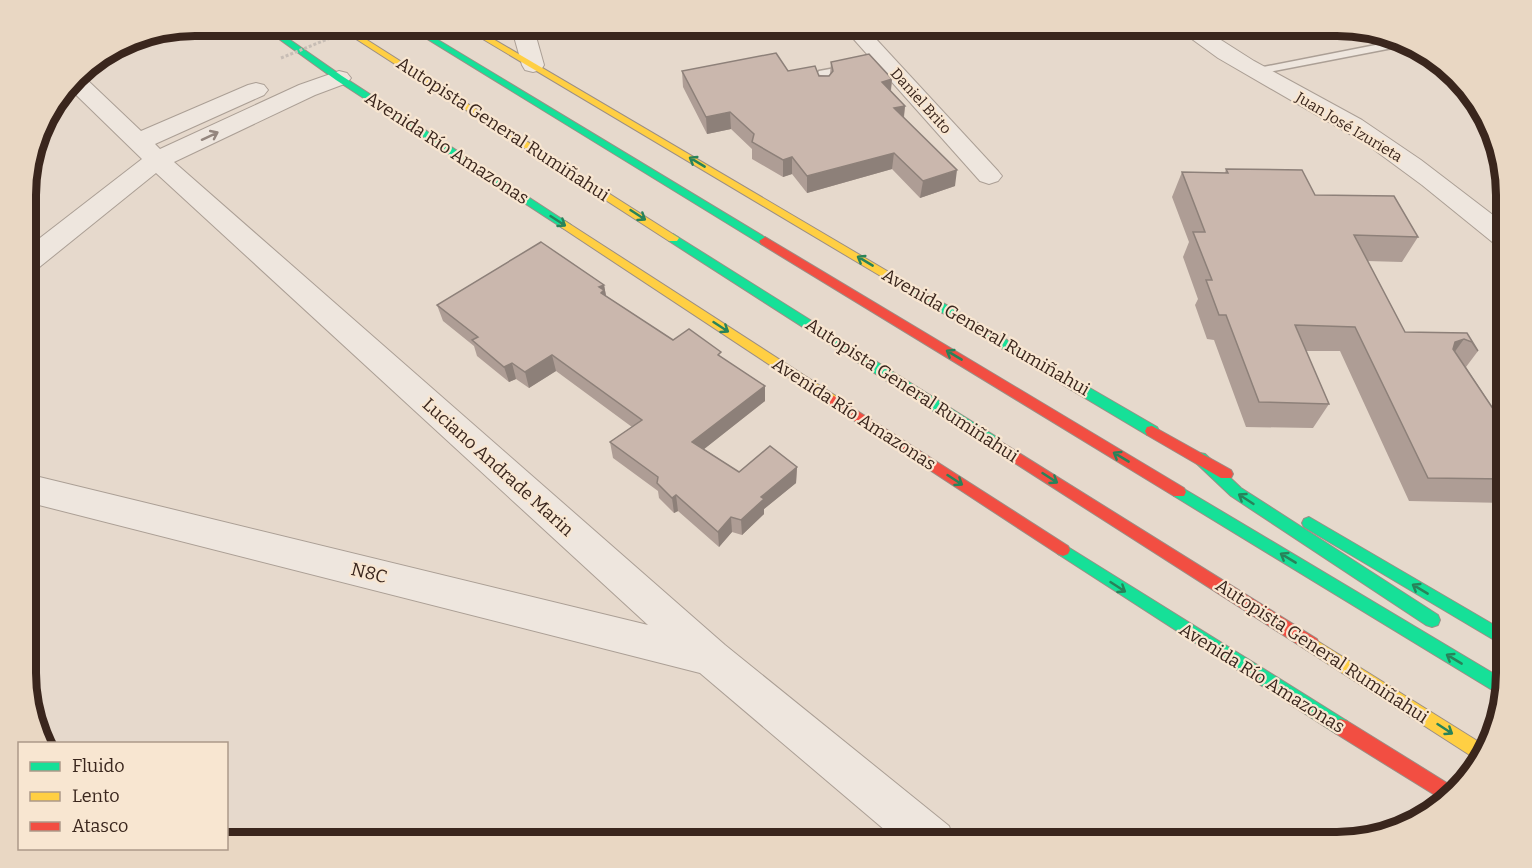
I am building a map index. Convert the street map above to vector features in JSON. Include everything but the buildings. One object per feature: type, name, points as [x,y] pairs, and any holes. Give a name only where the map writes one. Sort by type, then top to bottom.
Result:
[{"type":"main road","name":"Avenida Río Amazonas","points":[[279,36],[339,78],[1168,619],[1443,791]]},
{"type":"main road","name":"Autopista General Rumiñahui","points":[[356,36],[1476,749]]},
{"type":"main road","name":"Autopista General Rumiñahui","points":[[427,36],[1496,684]]},
{"type":"main road","name":"Avenida General Rumiñahui","points":[[482,36],[1496,634]]},
{"type":"main road","points":[[1200,458],[1236,492],[1446,629]]},
{"type":"street","points":[[525,36],[533,65]]},
{"type":"street","name":"Daniel Brito","points":[[859,36],[875,63],[989,176]]},
{"type":"street","name":"Juan José Izurieta","points":[[1206,36],[1253,72],[1352,125],[1395,152],[1496,231]]},
{"type":"street","points":[[36,254],[148,151],[318,63]]},
{"type":"street","points":[[148,151],[339,78]]},
{"type":"street","name":"Luciano Andrade Marin","points":[[80,86],[148,151],[711,658],[921,832]]},
{"type":"street","name":"N8C","points":[[36,490],[711,658]]},
{"type":"lane","points":[[1253,72],[1391,46]]},
{"type":"lane","points":[[824,88],[821,77],[823,73],[875,63]]},
{"type":"path","points":[[281,58],[335,36]]},
{"type":"traffic: fast","points":[[279,36],[339,78],[565,225]]},
{"type":"traffic: fast","points":[[427,36],[765,241]]},
{"type":"traffic: fast","points":[[673,238],[990,440]]},
{"type":"traffic: fast","points":[[893,278],[1152,431]]},
{"type":"traffic: fast","points":[[1200,458],[1236,492],[1432,620]]},
{"type":"traffic: fast","points":[[1179,492],[1496,684]]},
{"type":"traffic: fast","points":[[1309,523],[1496,634]]},
{"type":"traffic: fast","points":[[1063,550],[1341,727]]},
{"type":"traffic: slow","points":[[356,36],[673,238]]},
{"type":"traffic: slow","points":[[482,36],[893,278]]},
{"type":"traffic: slow","points":[[565,225],[834,401]]},
{"type":"traffic: slow","points":[[1311,644],[1476,749]]},
{"type":"traffic: jam","points":[[765,241],[1179,492]]},
{"type":"traffic: jam","points":[[834,401],[1063,550]]},
{"type":"traffic: jam","points":[[1152,431],[1226,474]]},
{"type":"traffic: jam","points":[[990,440],[1311,644]]},
{"type":"traffic: jam","points":[[1341,727],[1443,791]]}]
